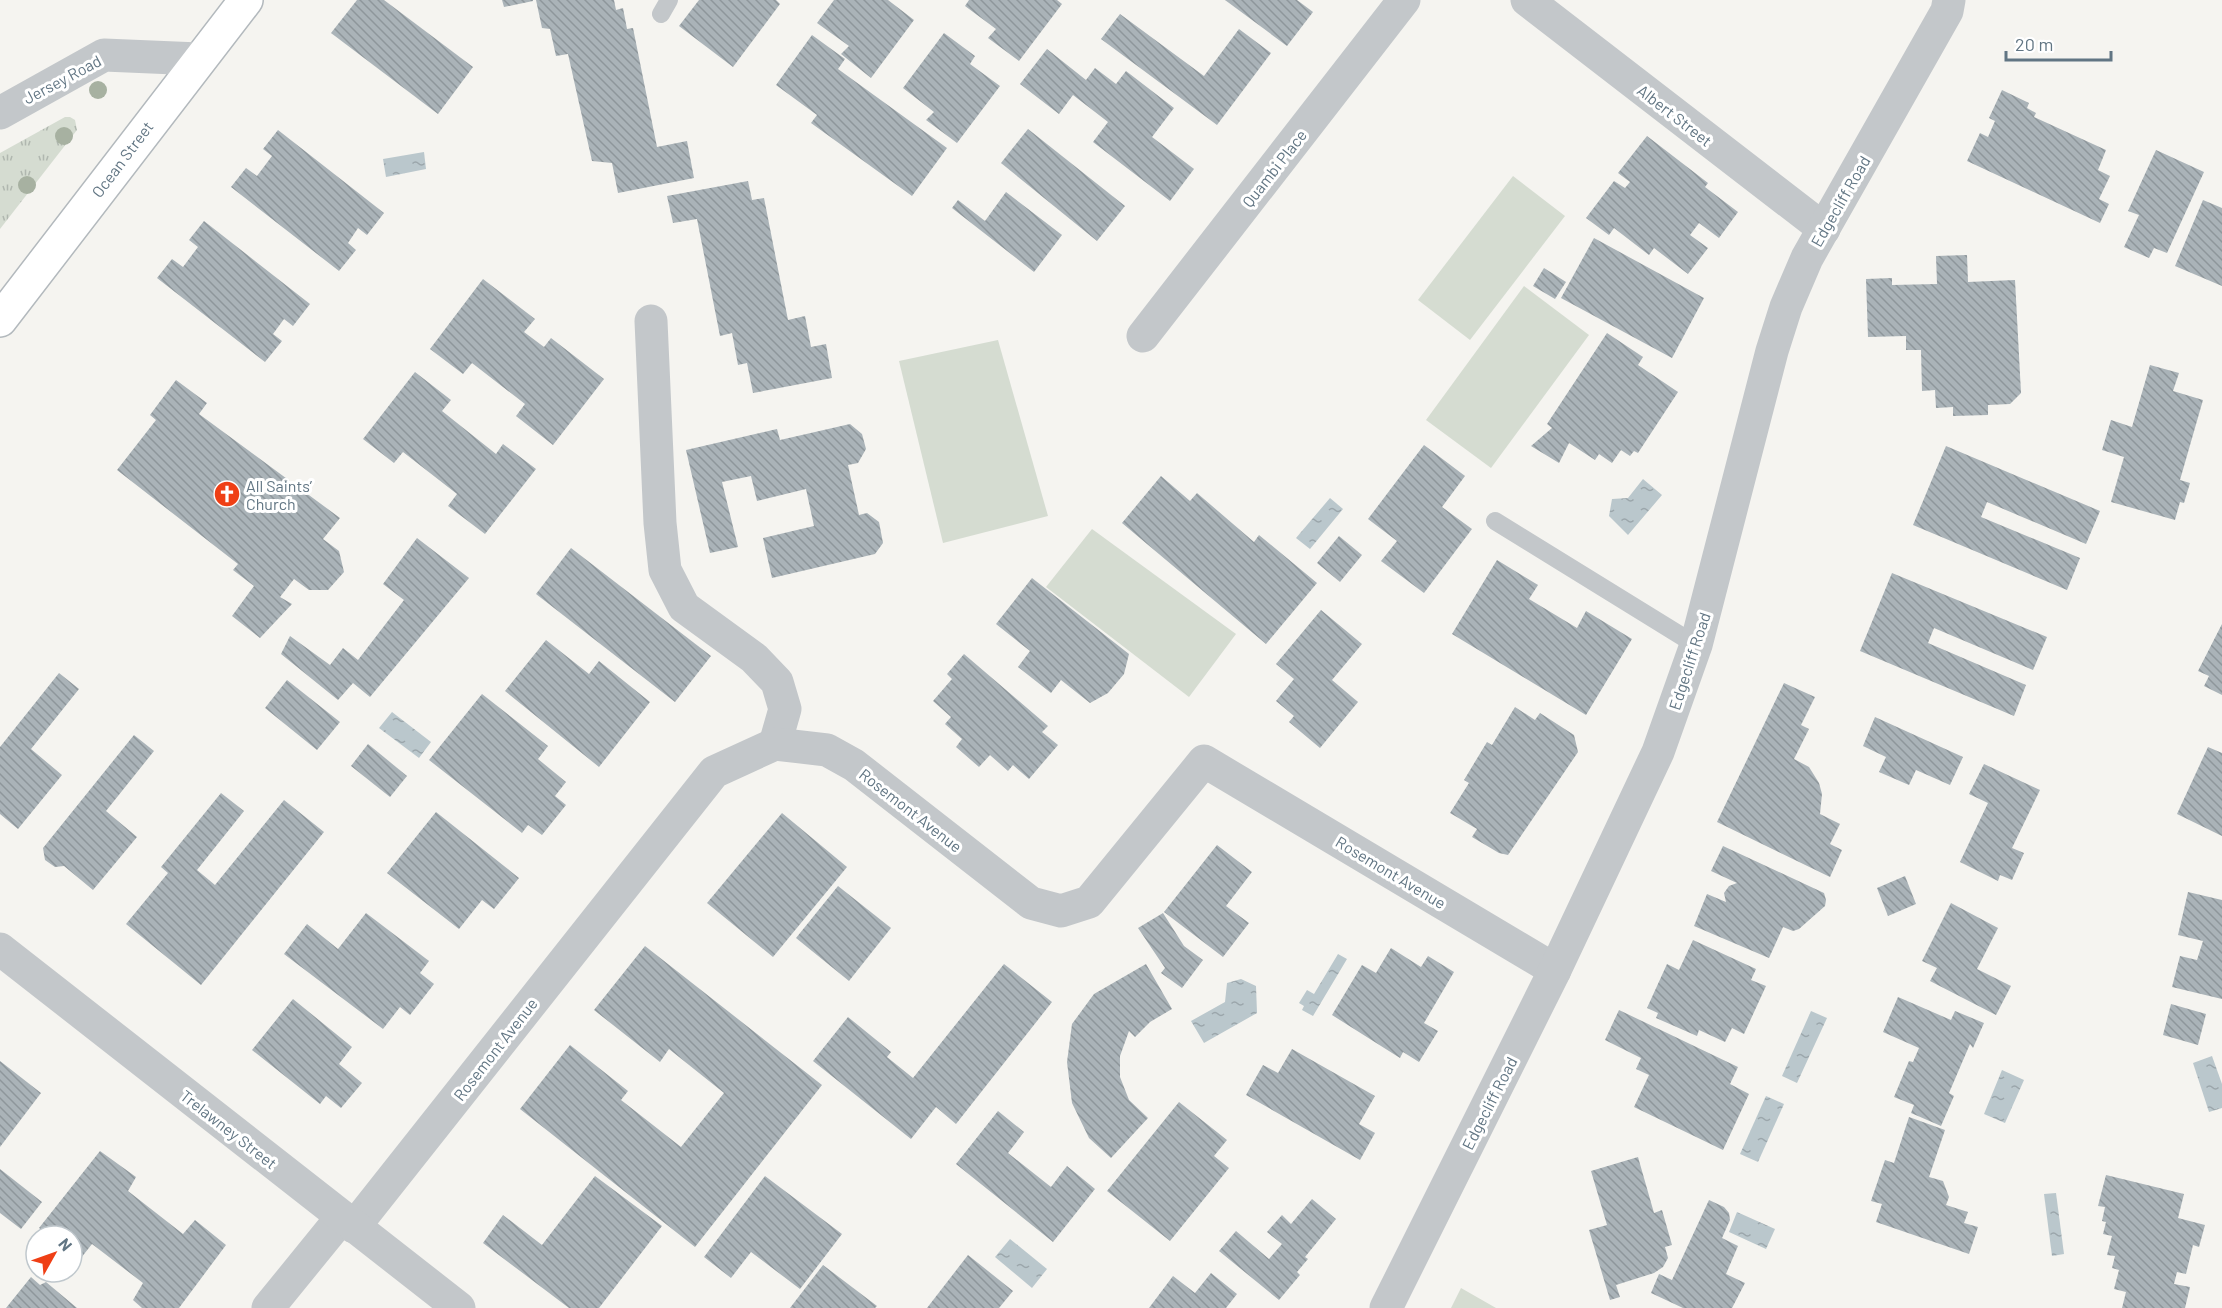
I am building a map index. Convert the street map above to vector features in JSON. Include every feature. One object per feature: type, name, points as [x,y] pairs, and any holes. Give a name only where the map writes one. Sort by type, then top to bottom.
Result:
[{"type":"main road","name":"Ocean Street","points":[[0,320],[199,58],[246,0]]},
{"type":"street","name":"Quambi Place","points":[[1143,336],[1404,0]]},
{"type":"street","name":"Albert Street","points":[[1527,0],[1824,229]]},
{"type":"street","name":"Edgecliff Road","points":[[1386,1308],[1555,970],[1658,752],[1696,645],[1772,351],[1786,307],[1807,258],[1947,11],[1949,0]]},
{"type":"street","name":"Jersey Road","points":[[0,113],[104,56],[199,58]]},
{"type":"street","points":[[651,321],[660,524],[665,570],[684,607],[754,658],[777,682],[786,709],[775,744]]},
{"type":"street","name":"Rosemont Avenue","points":[[268,1308],[348,1222],[714,772],[775,744],[827,750],[854,765],[1031,903],[1061,911],[1089,902],[1204,761],[1555,970]]},
{"type":"street","name":"Trelawney Street","points":[[0,949],[459,1308]]},
{"type":"lane","points":[[1495,521],[1696,645]]},
{"type":"green space","points":[[65,117],[75,120],[77,130],[0,229],[0,153]]},
{"type":"green space","points":[[1513,176],[1565,216],[1470,340],[1418,300]]},
{"type":"green space","points":[[1524,286],[1589,335],[1491,468],[1426,420]]},
{"type":"green space","points":[[998,340],[1048,516],[943,543],[899,361]]},
{"type":"green space","points":[[1092,529],[1236,634],[1189,697],[1046,587]]},
{"type":"green space","points":[[1461,1288],[1496,1308],[1451,1308]]},
{"type":"water","points":[[424,152],[426,169],[386,177],[383,159]]},
{"type":"water","points":[[1643,479],[1662,495],[1628,535],[1609,516],[1612,499],[1628,498]]},
{"type":"water","points":[[1330,498],[1343,509],[1310,549],[1296,538]]},
{"type":"water","points":[[392,712],[431,742],[419,758],[379,728]]},
{"type":"water","points":[[1338,954],[1347,959],[1313,1016],[1302,1010],[1304,1006],[1299,1003],[1307,990],[1314,994]]},
{"type":"water","points":[[1241,979],[1256,986],[1257,1013],[1204,1043],[1191,1021],[1225,1002],[1227,983]]},
{"type":"water","points":[[1811,1011],[1827,1018],[1797,1083],[1782,1076]]},
{"type":"water","points":[[2212,1056],[2222,1084],[2222,1108],[2209,1112],[2193,1063]]},
{"type":"water","points":[[2002,1070],[2024,1080],[2005,1123],[1984,1114]]},
{"type":"water","points":[[1766,1096],[1784,1104],[1758,1162],[1740,1154]]},
{"type":"water","points":[[2056,1193],[2064,1254],[2052,1256],[2044,1194]]},
{"type":"water","points":[[1737,1212],[1775,1229],[1766,1249],[1729,1232]]},
{"type":"water","points":[[1010,1239],[1047,1269],[1032,1288],[995,1257]]},
{"type":"building","points":[[357,0],[384,0],[473,67],[438,114],[331,33]]},
{"type":"building","points":[[502,0],[533,0],[533,1],[504,7]]},
{"type":"building","points":[[536,0],[614,0],[616,10],[623,8],[627,29],[633,28],[657,147],[687,141],[694,178],[618,193],[612,163],[592,161],[568,54],[556,56],[550,29],[542,28]]},
{"type":"building","points":[[699,0],[776,0],[780,4],[733,67],[679,26]]},
{"type":"building","points":[[834,0],[888,0],[914,20],[871,78],[841,54],[849,46],[817,23]]},
{"type":"building","points":[[969,0],[1057,0],[1062,4],[1019,61],[988,38],[996,29],[965,6]]},
{"type":"building","points":[[1225,0],[1297,0],[1313,12],[1287,46]]},
{"type":"building","points":[[1120,14],[1204,76],[1239,29],[1271,53],[1217,125],[1101,39]]},
{"type":"building","points":[[944,33],[975,56],[970,64],[1000,86],[957,143],[926,120],[934,112],[903,88]]},
{"type":"building","points":[[812,35],[845,59],[838,69],[947,148],[912,196],[811,123],[817,115],[776,85]]},
{"type":"building","points":[[1047,49],[1086,80],[1095,68],[1116,84],[1126,71],[1174,108],[1152,137],[1194,169],[1170,201],[1093,142],[1108,122],[1073,95],[1059,114],[1020,84]]},
{"type":"building","points":[[2002,90],[2029,103],[2027,108],[2036,113],[2034,117],[2106,150],[2098,170],[2110,176],[2099,199],[2109,204],[2100,223],[1967,161],[1980,133],[1988,137],[1995,121],[1989,118]]},
{"type":"building","points":[[1028,129],[1125,206],[1097,241],[1001,163]]},
{"type":"building","points":[[278,130],[384,213],[367,235],[358,228],[348,243],[356,250],[339,271],[231,187],[246,168],[257,176],[272,156],[263,149]]},
{"type":"building","points":[[1647,136],[1708,183],[1705,187],[1738,212],[1719,238],[1699,223],[1690,235],[1708,248],[1688,274],[1654,248],[1649,255],[1614,228],[1609,235],[1586,218],[1614,181],[1625,188],[1630,182],[1618,173]]},
{"type":"building","points":[[2156,150],[2204,172],[2167,253],[2154,248],[2149,258],[2124,247],[2139,215],[2128,211]]},
{"type":"building","points":[[748,181],[752,200],[764,198],[788,320],[805,316],[811,347],[826,344],[832,378],[753,393],[747,363],[738,365],[732,333],[720,336],[697,219],[673,223],[667,196]]},
{"type":"building","points":[[1006,192],[1062,235],[1034,272],[952,208],[958,200],[985,221]]},
{"type":"building","points":[[2203,200],[2222,208],[2222,286],[2175,266]]},
{"type":"building","points":[[204,221],[310,304],[293,326],[284,319],[273,334],[282,341],[265,362],[157,278],[172,259],[183,267],[198,247],[189,240]]},
{"type":"building","points":[[1594,238],[1704,298],[1672,358],[1561,298]]},
{"type":"building","points":[[1967,255],[1968,282],[2015,280],[2021,393],[2010,404],[1988,405],[1988,415],[1953,416],[1953,407],[1936,408],[1935,390],[1922,391],[1921,350],[1906,350],[1906,336],[1868,337],[1866,279],[1892,278],[1892,285],[1937,284],[1936,256]]},
{"type":"building","points":[[1544,268],[1566,282],[1555,299],[1533,286]]},
{"type":"building","points":[[483,279],[535,319],[524,332],[544,347],[551,338],[604,379],[553,445],[516,416],[525,404],[472,363],[463,374],[430,349]]},
{"type":"building","points":[[1607,333],[1643,357],[1638,365],[1678,392],[1638,453],[1634,451],[1630,456],[1621,450],[1612,463],[1599,454],[1595,460],[1569,443],[1559,463],[1531,446],[1552,428],[1547,424]]},
{"type":"building","points":[[2150,365],[2179,373],[2173,391],[2203,400],[2180,480],[2190,483],[2184,503],[2180,502],[2175,520],[2111,502],[2124,457],[2102,450],[2111,420],[2132,427]]},
{"type":"building","points":[[415,372],[451,400],[442,411],[496,454],[503,444],[536,469],[485,534],[448,506],[457,494],[403,452],[394,463],[363,439]]},
{"type":"building","name":"All Saints’ Church","points":[[176,380],[207,403],[199,414],[340,518],[323,539],[339,551],[344,572],[328,590],[309,590],[294,579],[280,597],[292,604],[260,638],[232,616],[254,586],[233,570],[238,564],[117,470],[156,420],[150,415]]},
{"type":"building","points":[[850,424],[862,434],[866,449],[858,463],[848,465],[859,515],[867,513],[879,522],[883,543],[875,554],[772,578],[763,538],[814,526],[806,489],[757,501],[751,476],[722,482],[738,547],[710,553],[686,450],[777,429],[780,440]]},
{"type":"building","points":[[1424,445],[1465,476],[1442,507],[1472,529],[1424,593],[1381,561],[1397,541],[1368,519]]},
{"type":"building","points":[[1946,446],[2100,511],[2086,544],[1987,502],[1981,517],[2080,558],[2067,590],[1913,525]]},
{"type":"building","points":[[1161,476],[1190,501],[1197,493],[1254,542],[1259,535],[1317,583],[1266,644],[1122,523]]},
{"type":"building","points":[[1339,536],[1362,555],[1340,582],[1317,563]]},
{"type":"building","points":[[417,538],[469,578],[370,697],[353,683],[338,700],[281,654],[290,636],[330,665],[343,648],[358,660],[404,600],[383,584]]},
{"type":"building","points":[[571,548],[711,656],[675,702],[536,594]]},
{"type":"building","points":[[1497,560],[1538,585],[1529,599],[1577,628],[1586,611],[1632,639],[1586,715],[1452,634]]},
{"type":"building","points":[[1892,573],[2047,637],[2033,670],[1934,628],[1928,643],[2026,685],[2014,716],[1860,651]]},
{"type":"building","points":[[1032,578],[1129,654],[1124,674],[1108,693],[1090,703],[1061,680],[1051,693],[1018,667],[1030,651],[996,624]]},
{"type":"building","points":[[1321,610],[1362,644],[1332,680],[1358,702],[1320,748],[1289,722],[1294,716],[1276,701],[1294,679],[1276,664]]},
{"type":"building","points":[[2222,624],[2222,695],[2204,686],[2209,676],[2198,671]]},
{"type":"building","points":[[546,640],[589,674],[599,661],[650,702],[599,767],[505,691]]},
{"type":"building","points":[[964,654],[1048,726],[1042,732],[1058,745],[1029,779],[1013,765],[1008,771],[990,755],[979,767],[956,747],[962,739],[945,724],[951,717],[933,701],[952,679],[947,674]]},
{"type":"building","points":[[59,673],[79,689],[31,749],[62,775],[18,829],[0,814],[0,747]]},
{"type":"building","points":[[287,680],[340,722],[317,750],[265,708]]},
{"type":"building","points":[[1784,683],[1815,697],[1801,725],[1809,729],[1794,759],[1809,767],[1819,783],[1822,794],[1820,814],[1840,824],[1830,844],[1842,850],[1830,877],[1717,822]]},
{"type":"building","points":[[482,694],[548,746],[538,759],[566,782],[555,796],[566,805],[542,835],[528,825],[522,833],[429,760]]},
{"type":"building","points":[[1515,707],[1535,720],[1540,713],[1574,735],[1578,752],[1508,855],[1499,853],[1472,837],[1477,829],[1450,813],[1469,783],[1464,780],[1487,742],[1492,745]]},
{"type":"building","points":[[1875,717],[1963,757],[1950,785],[1916,770],[1909,785],[1879,772],[1886,757],[1863,746]]},
{"type":"building","points":[[134,735],[154,751],[106,811],[137,837],[93,890],[64,866],[55,867],[45,860],[43,848]]},
{"type":"building","points":[[368,744],[407,776],[390,797],[351,766]]},
{"type":"building","points":[[2208,747],[2222,753],[2222,836],[2177,814]]},
{"type":"building","points":[[1984,764],[2040,790],[2012,848],[2024,853],[2012,880],[2000,875],[1998,881],[1960,862],[1988,803],[1969,794]]},
{"type":"building","points":[[221,793],[244,811],[197,870],[215,885],[284,800],[324,832],[201,985],[126,924],[168,873],[161,867]]},
{"type":"building","points":[[436,812],[519,878],[494,909],[482,900],[459,929],[387,873]]},
{"type":"building","points":[[782,813],[847,867],[773,957],[707,903]]},
{"type":"building","points":[[1217,845],[1252,872],[1226,906],[1249,923],[1223,957],[1164,912]]},
{"type":"building","points":[[1723,846],[1824,893],[1825,906],[1799,929],[1793,931],[1783,927],[1769,958],[1694,926],[1707,894],[1726,902],[1724,893],[1729,886],[1737,883],[1711,871]]},
{"type":"building","points":[[1905,876],[1916,904],[1888,916],[1877,888]]},
{"type":"building","points":[[838,886],[891,928],[849,981],[796,938]]},
{"type":"building","points":[[2188,892],[2222,900],[2222,999],[2172,987],[2180,956],[2197,960],[2203,941],[2178,935]]},
{"type":"building","points":[[1951,903],[1998,928],[1977,969],[2011,986],[1996,1015],[1930,981],[1937,968],[1922,961]]},
{"type":"building","points":[[366,913],[429,961],[420,973],[434,984],[410,1015],[400,1007],[383,1029],[284,954],[307,924],[338,949]]},
{"type":"building","points":[[1163,913],[1184,946],[1203,960],[1182,988],[1161,973],[1165,968],[1138,928]]},
{"type":"building","points":[[1693,940],[1756,969],[1751,980],[1766,986],[1744,1034],[1732,1028],[1725,1042],[1699,1030],[1697,1036],[1656,1018],[1658,1013],[1647,1008],[1667,964],[1679,970]]},
{"type":"building","points":[[645,946],[822,1085],[695,1247],[520,1109],[570,1045],[628,1091],[621,1100],[681,1147],[724,1093],[669,1049],[660,1062],[594,1010]]},
{"type":"building","points":[[1391,948],[1421,967],[1428,956],[1454,972],[1424,1023],[1438,1031],[1419,1062],[1403,1052],[1400,1058],[1332,1015],[1362,965],[1376,973]]},
{"type":"building","points":[[1004,964],[1052,1002],[956,1124],[936,1107],[911,1139],[813,1061],[848,1017],[891,1052],[887,1057],[913,1078]]},
{"type":"building","points":[[1146,964],[1172,1009],[1150,1022],[1135,1037],[1129,1031],[1120,1056],[1120,1077],[1129,1100],[1148,1118],[1111,1158],[1089,1138],[1072,1103],[1067,1062],[1072,1024],[1094,994]]},
{"type":"building","points":[[1898,997],[1951,1020],[1955,1011],[1984,1023],[1973,1048],[1970,1044],[1949,1093],[1954,1096],[1941,1126],[1911,1113],[1914,1105],[1894,1097],[1909,1061],[1913,1062],[1919,1048],[1883,1032]]},
{"type":"building","points":[[293,999],[352,1047],[339,1064],[362,1083],[341,1108],[326,1096],[320,1104],[252,1050]]},
{"type":"building","points":[[2171,1004],[2206,1014],[2198,1045],[2163,1035]]},
{"type":"building","points":[[1619,1010],[1738,1067],[1730,1084],[1749,1094],[1723,1150],[1634,1107],[1649,1075],[1636,1069],[1641,1058],[1605,1040]]},
{"type":"building","points":[[1292,1049],[1375,1096],[1359,1124],[1375,1133],[1360,1160],[1246,1095],[1263,1065],[1278,1073]]},
{"type":"building","points":[[0,1061],[41,1093],[0,1147]]},
{"type":"building","points":[[1179,1102],[1227,1140],[1214,1156],[1229,1168],[1170,1241],[1107,1191]]},
{"type":"building","points":[[998,1111],[1024,1132],[1008,1153],[1051,1187],[1067,1166],[1095,1189],[1053,1242],[956,1164]]},
{"type":"building","points":[[1909,1117],[1945,1130],[1929,1177],[1943,1181],[1949,1197],[1946,1205],[1968,1212],[1964,1223],[1978,1227],[1969,1254],[1876,1222],[1882,1204],[1871,1201],[1885,1160],[1894,1163]]},
{"type":"building","points":[[100,1151],[136,1177],[128,1191],[183,1234],[195,1220],[226,1245],[179,1308],[142,1308],[133,1300],[143,1283],[92,1244],[84,1254],[84,1224],[42,1224]]},
{"type":"building","points":[[1638,1157],[1654,1213],[1662,1210],[1672,1245],[1665,1247],[1668,1258],[1663,1267],[1654,1273],[1616,1285],[1620,1297],[1610,1300],[1589,1230],[1607,1225],[1591,1171]]},
{"type":"building","points":[[0,1169],[42,1202],[21,1229],[0,1213]]},
{"type":"building","points":[[2106,1175],[2184,1194],[2178,1218],[2205,1225],[2199,1247],[2193,1245],[2186,1274],[2177,1272],[2174,1284],[2190,1287],[2185,1308],[2122,1308],[2126,1292],[2114,1289],[2119,1270],[2112,1268],[2115,1256],[2107,1255],[2112,1236],[2103,1234],[2106,1222],[2102,1221],[2105,1207],[2098,1206]]},
{"type":"building","points":[[595,1176],[662,1226],[599,1308],[569,1308],[483,1243],[503,1215],[542,1245]]},
{"type":"building","points":[[765,1176],[842,1234],[800,1289],[751,1252],[731,1278],[704,1257]]},
{"type":"building","points":[[1312,1199],[1336,1219],[1305,1257],[1308,1259],[1297,1272],[1300,1275],[1279,1300],[1219,1251],[1236,1231],[1269,1259],[1282,1244],[1267,1232],[1282,1215],[1291,1224]]},
{"type":"building","points":[[1709,1200],[1724,1207],[1729,1213],[1730,1220],[1722,1238],[1738,1246],[1726,1274],[1745,1283],[1732,1308],[1683,1308],[1651,1293],[1659,1274],[1672,1280]]},
{"type":"building","points":[[968,1255],[1013,1291],[999,1308],[927,1308]]},
{"type":"building","points":[[823,1265],[877,1306],[875,1308],[790,1308]]},
{"type":"building","points":[[1211,1273],[1237,1294],[1226,1308],[1149,1308],[1173,1276],[1195,1293]]},
{"type":"building","points":[[25,1284],[48,1284],[77,1308],[6,1308]]},
{"type":"place","name":"All Saints’ Church","points":[[227,494]]}]
